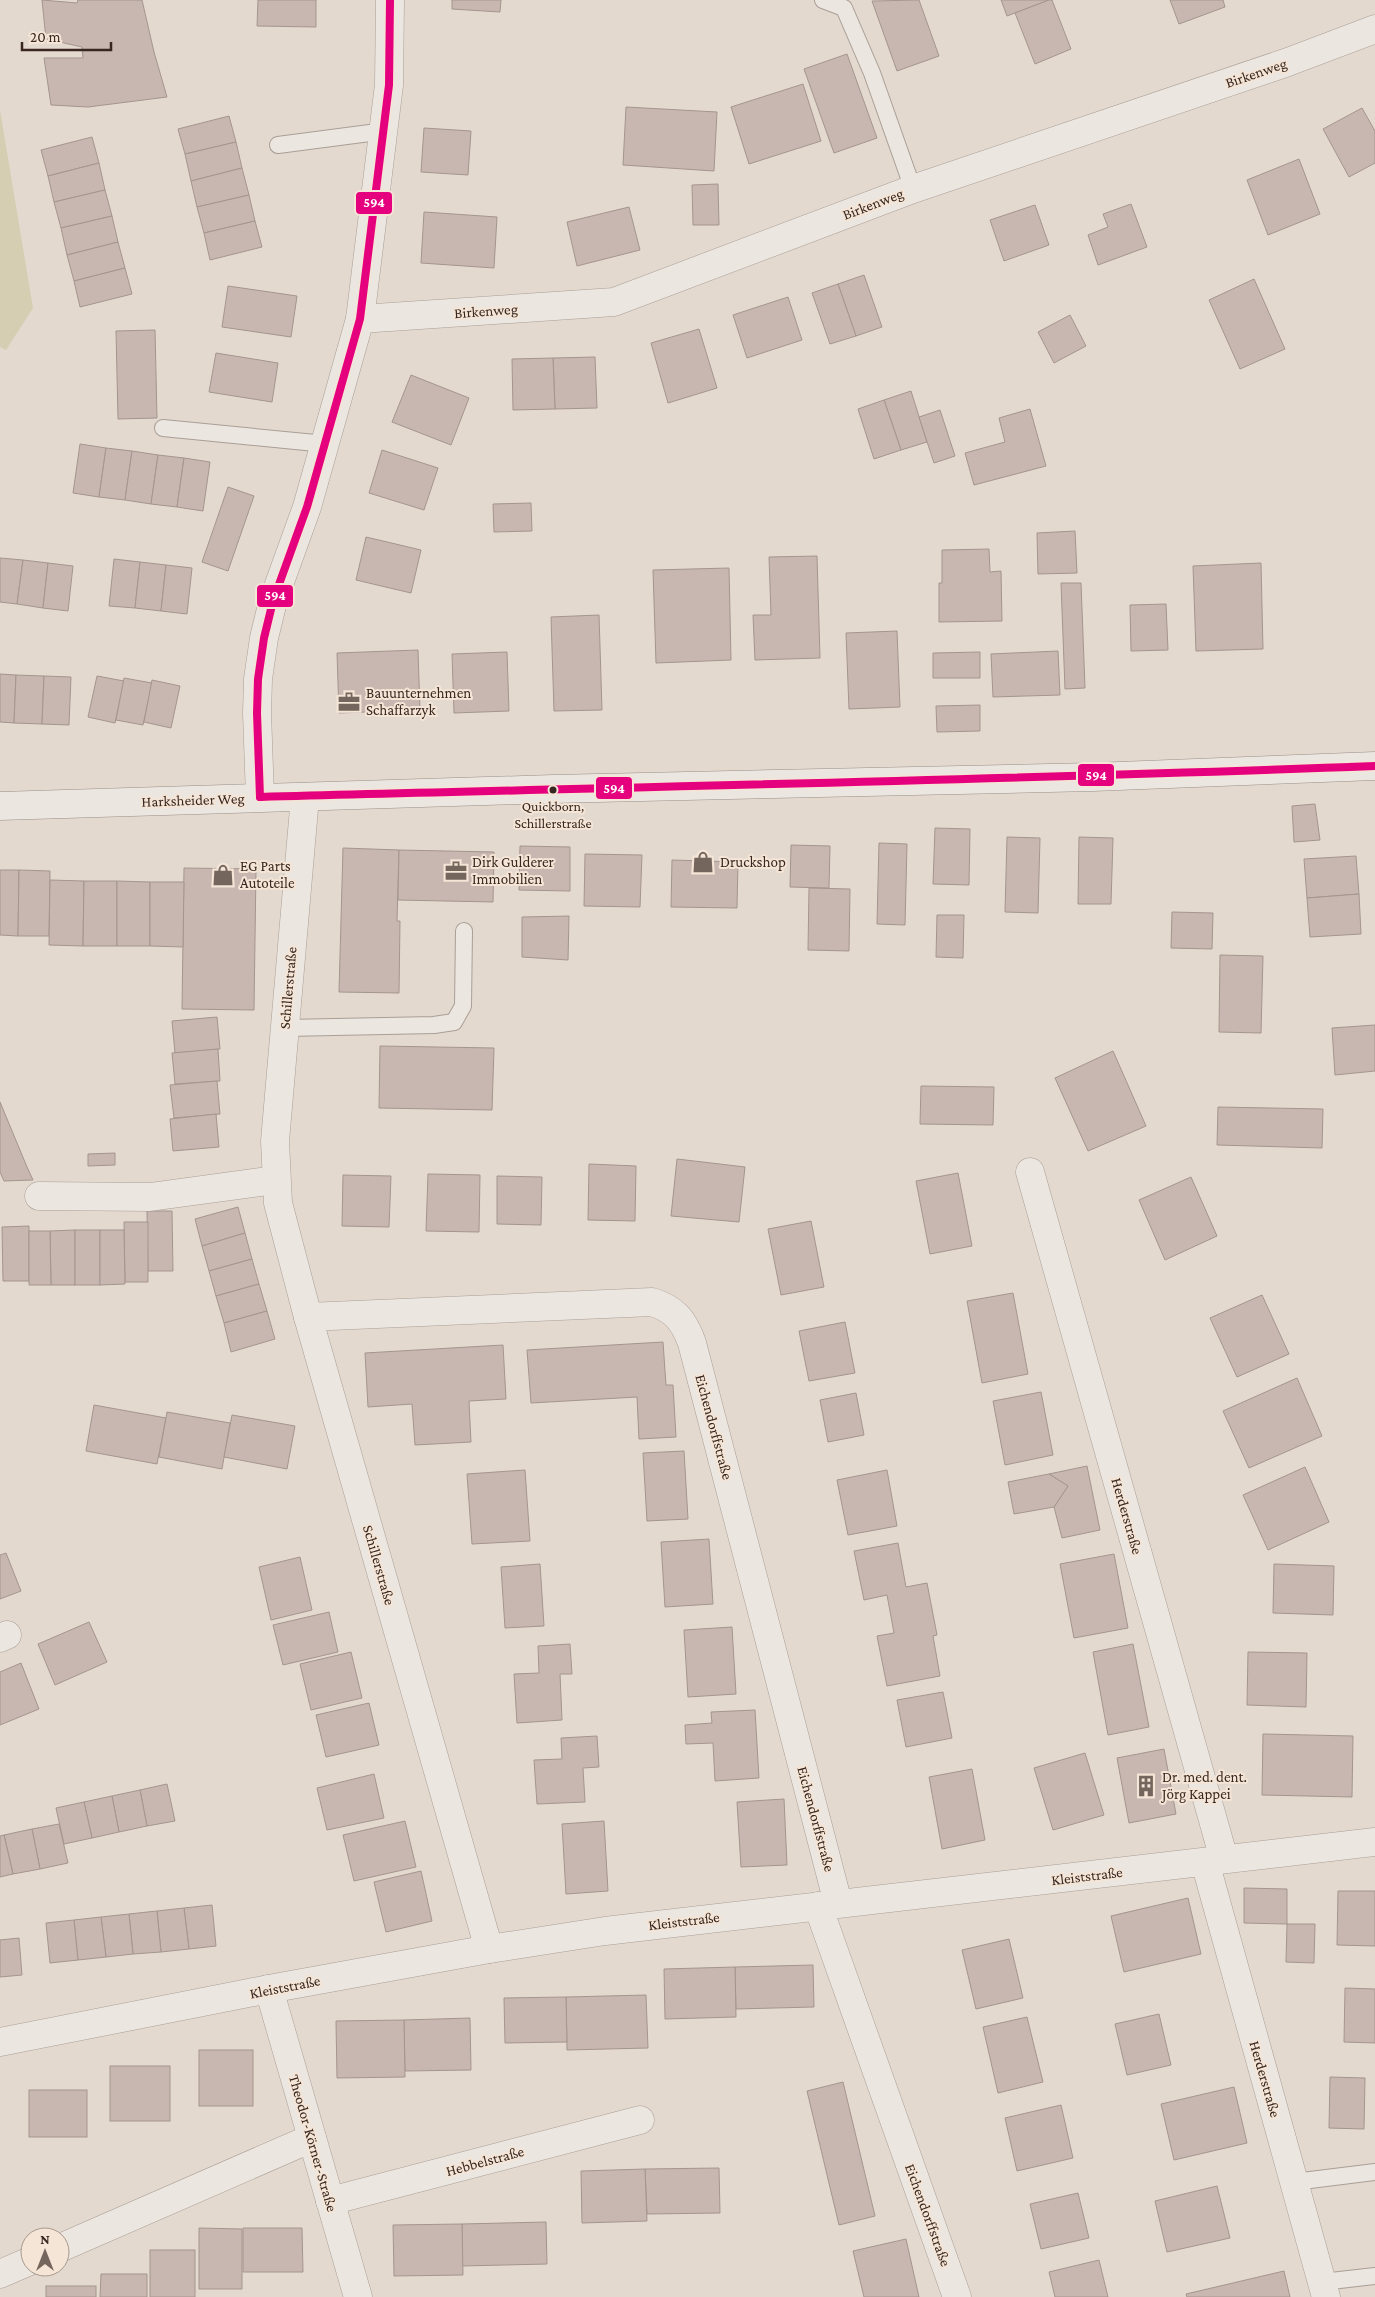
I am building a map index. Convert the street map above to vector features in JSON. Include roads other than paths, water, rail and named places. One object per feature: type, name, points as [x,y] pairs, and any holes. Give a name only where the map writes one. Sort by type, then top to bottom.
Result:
[{"type":"street","points":[[260,797],[257,713],[258,679],[264,638],[272,601],[307,507],[326,444],[360,319],[385,131],[389,85],[390,0]]},
{"type":"street","name":"Birkenweg","points":[[360,319],[614,302],[913,189],[1288,62],[1375,29]]},
{"type":"street","name":"Harksheider Weg","points":[[0,806],[803,782],[1093,777],[1375,766]]},
{"type":"street","name":"Schillerstraße","points":[[305,797],[275,1141],[276,1180],[281,1223],[490,1949]]},
{"type":"street","name":"Herderstraße","points":[[1030,1172],[1215,1860],[1294,2182],[1324,2290]]},
{"type":"street","points":[[39,1196],[150,1197],[276,1180]]},
{"type":"street","name":"Eichendorffstraße","points":[[308,1317],[652,1302],[666,1306],[678,1314],[687,1327],[828,1905],[957,2297]]},
{"type":"street","name":"Kleiststraße","points":[[0,2042],[269,1989],[490,1949],[606,1931],[1375,1842]]},
{"type":"street","name":"Theodor-Körner-Straße","points":[[269,1989],[358,2297]]},
{"type":"street","name":"Hebbelstraße","points":[[330,2201],[640,2120]]},
{"type":"street","points":[[70,2244],[312,2138]]},
{"type":"street","points":[[0,2274],[20,2265]]},
{"type":"lane","points":[[823,0],[844,8],[872,74],[913,189]]},
{"type":"lane","points":[[278,145],[385,131]]},
{"type":"lane","points":[[163,428],[326,444]]},
{"type":"lane","points":[[285,1028],[434,1025],[454,1022],[463,1006],[464,931]]},
{"type":"lane","points":[[1294,2182],[1375,2172]]},
{"type":"lane","points":[[1324,2290],[1375,2276]]},
{"type":"place","name":"Bauunternehmen Schaffarzyk","points":[[349,702]]},
{"type":"place","name":"Quickborn, Schillerstraße","points":[[553,790]]},
{"type":"place","name":"Druckshop","points":[[703,862]]},
{"type":"place","name":"Dirk Gulderer Immobilien","points":[[456,871]]},
{"type":"place","name":"EG Parts Autoteile","points":[[223,875]]},
{"type":"place","name":"Dr. med. dent. Jörg Kappei","points":[[1146,1786]]}]
